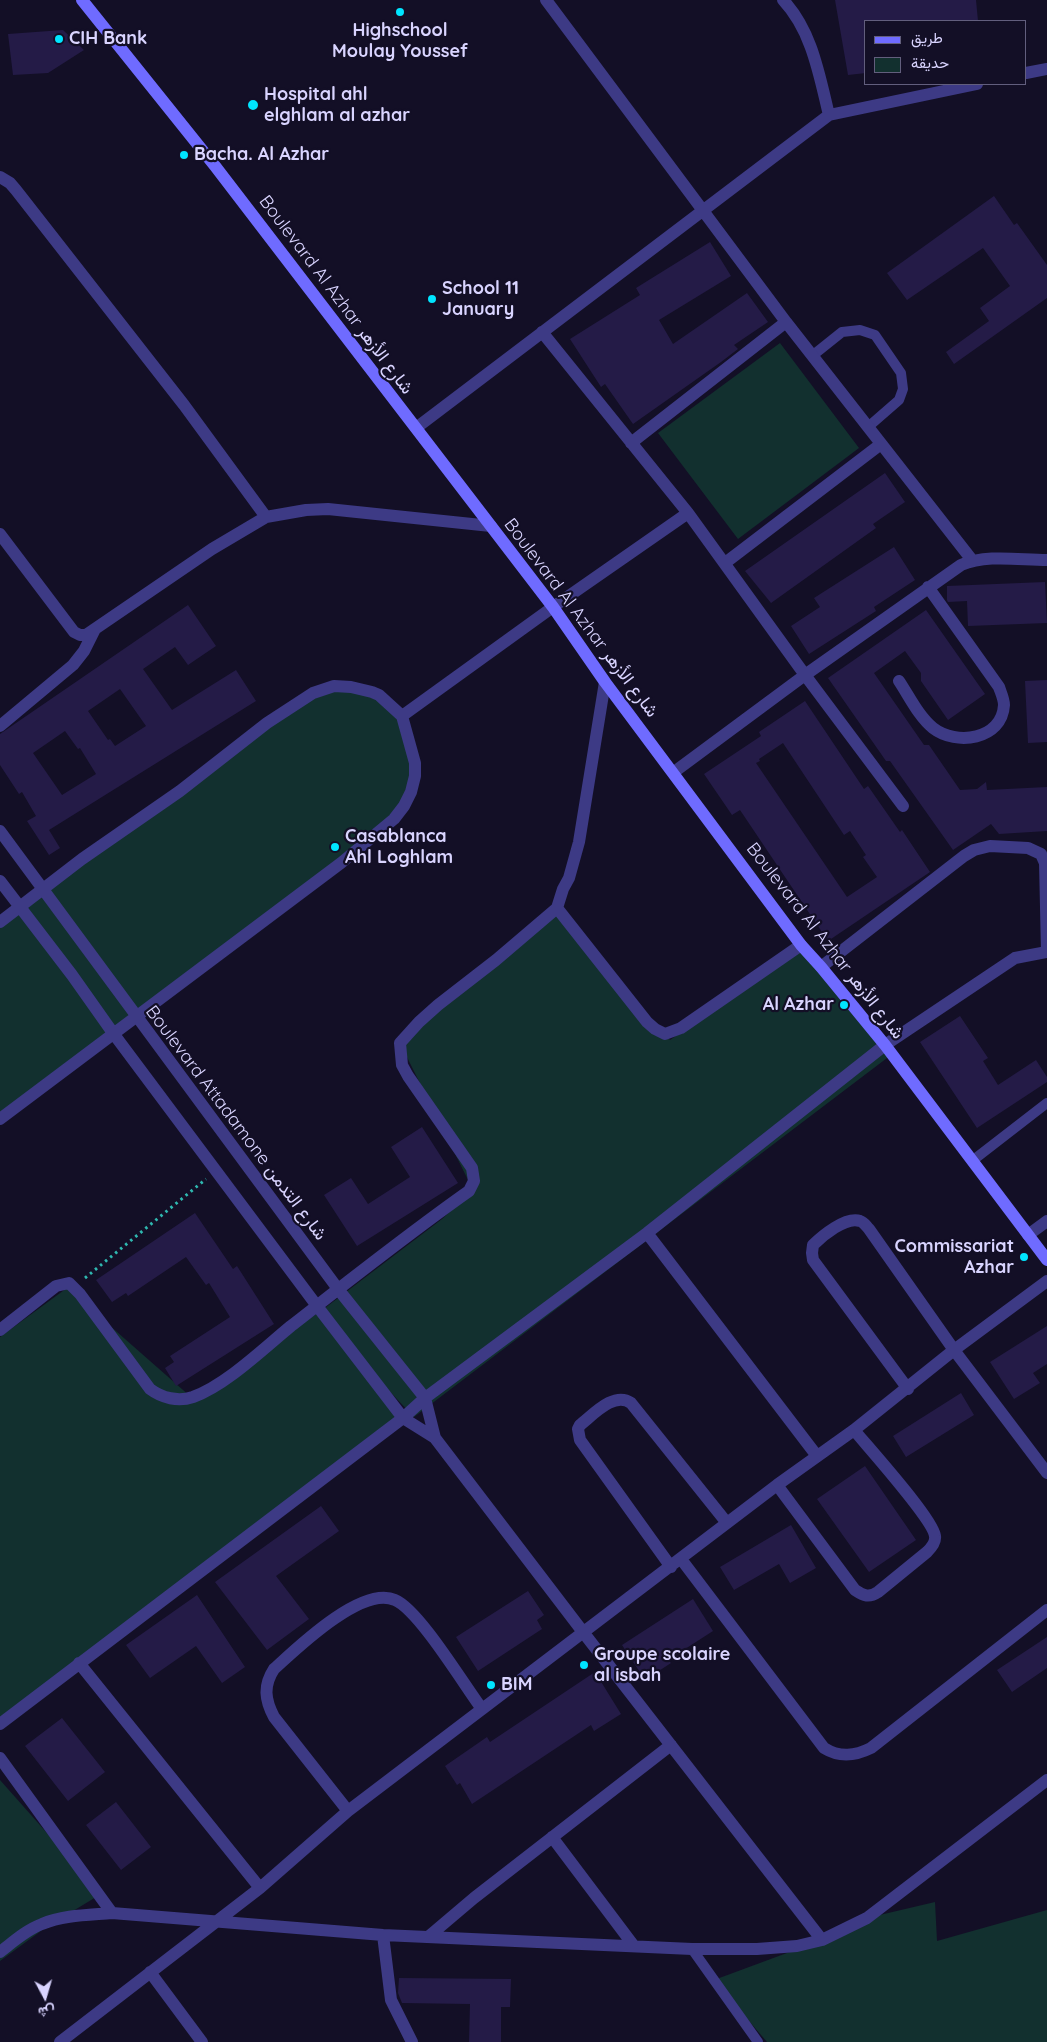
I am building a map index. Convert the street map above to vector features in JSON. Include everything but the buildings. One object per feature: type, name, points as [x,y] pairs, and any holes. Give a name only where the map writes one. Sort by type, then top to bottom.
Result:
[{"type":"main road","name":"Boulevard Al Azhar شارع الأزهر","points":[[82,0],[215,166],[416,428],[553,607],[605,682],[674,772],[801,945],[885,1045],[1047,1260]]},
{"type":"street","points":[[546,0],[786,322],[972,560]]},
{"type":"street","points":[[783,0],[805,30],[820,76],[829,115]]},
{"type":"street","points":[[1027,74],[1047,69]]},
{"type":"street","points":[[416,428],[829,115],[972,85]]},
{"type":"street","points":[[0,177],[10,182],[172,390],[266,517]]},
{"type":"street","points":[[631,443],[786,322]]},
{"type":"street","points":[[542,332],[688,513],[805,675],[903,806]]},
{"type":"street","points":[[725,564],[881,444]]},
{"type":"street","points":[[0,534],[74,632],[86,635],[212,549],[266,517],[306,510],[328,509],[491,526]]},
{"type":"street","points":[[402,716],[688,513]]},
{"type":"street","points":[[674,772],[805,675],[961,564],[972,560],[1047,560]]},
{"type":"street","points":[[900,681],[933,728],[956,739],[975,737],[987,732],[1001,717],[1004,701],[999,686],[928,587]]},
{"type":"street","points":[[0,726],[73,665],[84,651],[96,629]]},
{"type":"street","points":[[0,1330],[56,1286],[70,1283],[75,1287],[146,1384],[159,1395],[169,1398],[191,1398],[222,1381],[338,1289],[469,1191],[474,1181],[470,1165],[402,1065],[400,1043],[418,1022],[496,960],[557,908],[569,878],[579,842],[605,682]]},
{"type":"street","points":[[0,922],[43,888],[180,791],[267,723],[313,693],[334,686],[351,687],[372,692],[402,716],[414,754],[415,776],[411,792],[404,806],[394,819],[341,863],[0,1120]]},
{"type":"street","name":"Boulevard Attadamone شارع التدمن","points":[[0,831],[338,1289],[426,1398],[435,1438]]},
{"type":"street","points":[[0,1724],[403,1418],[426,1398],[647,1233],[885,1045],[1014,958],[1047,952],[1046,863],[1036,850],[1028,848],[990,846],[974,850],[821,967]]},
{"type":"street","name":"Boulevard Attadamone شارع التدمن","points":[[0,881],[317,1306],[403,1418],[435,1438],[822,1940]]},
{"type":"street","points":[[557,908],[648,1022],[655,1029],[665,1034],[681,1028],[801,945]]},
{"type":"street","points":[[908,1388],[814,1260],[812,1253],[813,1244],[821,1236],[848,1222],[857,1220],[862,1222],[886,1251],[954,1350],[1047,1473]]},
{"type":"street","points":[[1028,1235],[1047,1222]]},
{"type":"street","points":[[647,1233],[817,1456]]},
{"type":"street","points":[[63,2041],[260,1888],[348,1811],[777,1485],[854,1430],[954,1350],[1047,1281]]},
{"type":"street","points":[[671,1567],[580,1440],[578,1429],[580,1425],[610,1402],[619,1399],[631,1403],[727,1523]]},
{"type":"street","points":[[777,1485],[855,1590],[866,1596],[873,1596],[927,1552],[933,1546],[936,1537],[932,1526],[854,1430]]},
{"type":"street","points":[[681,1559],[824,1748],[839,1755],[861,1753],[871,1748],[1047,1610]]},
{"type":"street","points":[[348,1811],[274,1717],[267,1704],[266,1696],[269,1676],[274,1669],[331,1621],[350,1608],[366,1601],[388,1598],[402,1604],[426,1631],[482,1709]]},
{"type":"street","points":[[80,1663],[260,1888]]},
{"type":"street","points":[[428,1937],[474,1898],[671,1746]]},
{"type":"street","points":[[0,1758],[112,1913]]},
{"type":"street","points":[[0,1952],[29,1930],[43,1923],[112,1913],[384,1935],[692,1949],[776,1949],[797,1946],[822,1940],[867,1918],[1047,1780]]},
{"type":"street","points":[[552,1837],[634,1946]]},
{"type":"street","points":[[384,1935],[392,2000],[412,2042]]},
{"type":"street","points":[[150,1972],[202,2042]]},
{"type":"lane","points":[[812,356],[842,332],[860,330],[875,335],[901,373],[903,389],[900,400],[868,427]]},
{"type":"lane","points":[[972,1161],[1047,1103]]},
{"type":"lane","points":[[692,1949],[758,2042]]},
{"type":"path","points":[[75,1287],[216,1171]]},
{"type":"green space","points":[[780,343],[859,448],[738,539],[658,433]]},
{"type":"green space","points":[[341,687],[376,696],[406,717],[418,758],[406,802],[378,831],[0,1117],[0,922],[300,697]]},
{"type":"green space","points":[[557,908],[670,1040],[808,944],[891,1055],[414,1417],[360,1360],[403,1418],[0,1726],[0,1337],[67,1288],[191,1397],[321,1311],[442,1219],[473,1190],[400,1043]]},
{"type":"green space","points":[[0,1780],[101,1894],[45,1928],[0,1961]]},
{"type":"green space","points":[[935,1902],[937,1941],[1047,1910],[1047,2042],[767,2042],[714,1980],[822,1940],[867,1918]]},
{"type":"place","name":"Highschool Moulay Youssef","points":[[400,12]]},
{"type":"place","name":"CIH Bank","points":[[59,39]]},
{"type":"place","name":"Hospital ahl elghlam al azhar","points":[[253,105]]},
{"type":"place","name":"Bacha. Al Azhar","points":[[184,155]]},
{"type":"place","name":"School 11 January","points":[[432,299]]},
{"type":"place","name":"Casablanca Ahl Loghlam","points":[[335,847]]},
{"type":"place","name":"Al Azhar","points":[[844,1005]]},
{"type":"place","name":"Commissariat Azhar","points":[[1024,1257]]},
{"type":"place","name":"Groupe scolaire al isbah","points":[[584,1665]]},
{"type":"place","name":"BIM","points":[[491,1685]]}]
